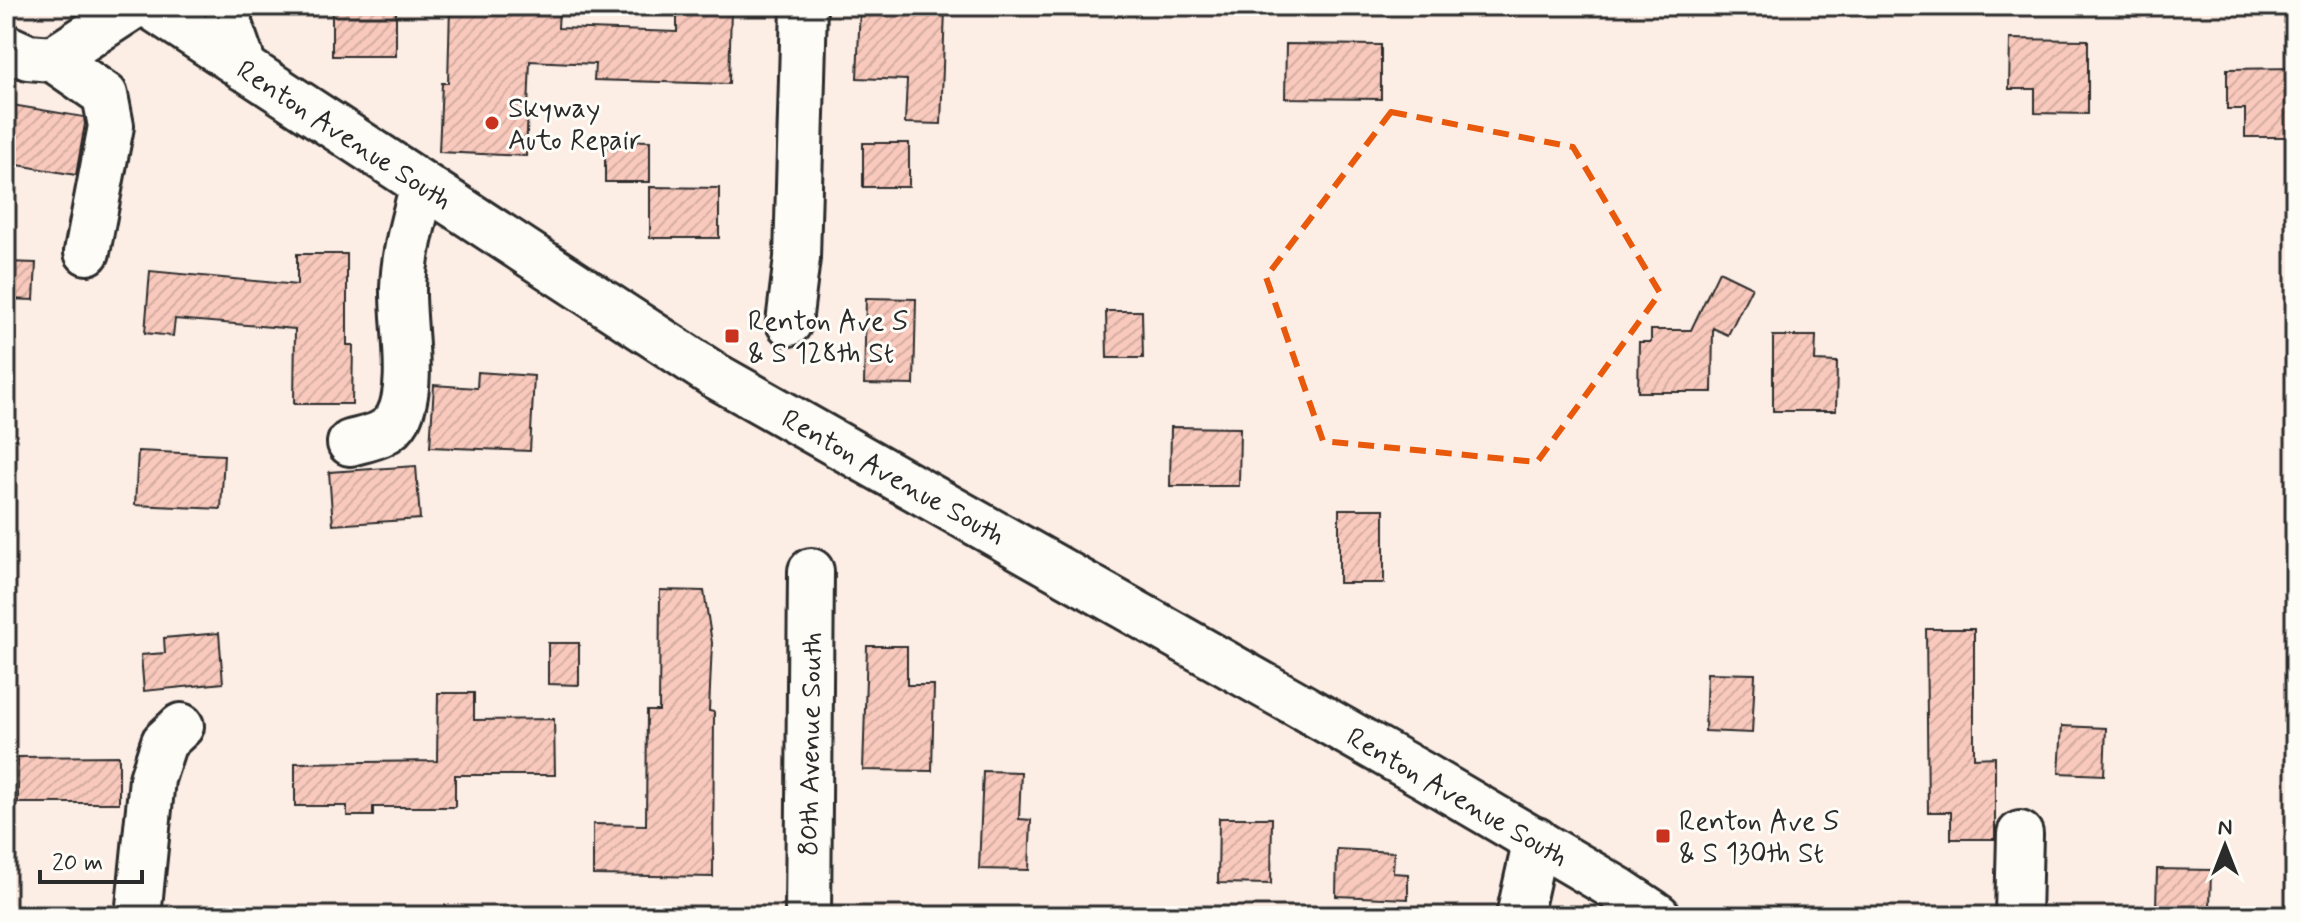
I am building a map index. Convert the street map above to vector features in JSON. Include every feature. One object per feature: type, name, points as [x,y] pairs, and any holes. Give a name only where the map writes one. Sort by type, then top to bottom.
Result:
[{"type":"main road","points":[[53,59],[134,6]]},
{"type":"main road","name":"Renton Avenue South","points":[[150,6],[714,375],[1536,840],[1658,916]]},
{"type":"main road","points":[[231,6],[228,21],[245,69]]},
{"type":"main road","points":[[789,323],[797,258],[804,6]]},
{"type":"main road","points":[[6,47],[28,57],[53,59],[105,95],[111,126],[87,252]]},
{"type":"main road","points":[[350,443],[385,433],[398,418],[404,396],[403,287],[407,246],[423,185]]},
{"type":"main road","name":"80th Avenue South","points":[[808,916],[811,571]]},
{"type":"main road","points":[[138,916],[152,779],[164,742],[181,726]]},
{"type":"main road","points":[[2018,916],[2020,834]]},
{"type":"main road","points":[[1519,916],[1536,840]]},
{"type":"highlighted area","points":[[1391,112],[1573,147],[1660,293],[1537,462],[1323,441],[1266,277]]},
{"type":"building","points":[[332,6],[396,6],[396,56],[332,56]]},
{"type":"building","points":[[450,6],[559,8],[558,28],[677,32],[677,6],[731,8],[729,84],[594,80],[595,64],[530,61],[526,156],[439,152],[442,83],[448,83]]},
{"type":"building","points":[[860,6],[945,9],[941,124],[905,123],[907,80],[857,78]]},
{"type":"building","points":[[2010,39],[2088,40],[2088,114],[2035,113],[2035,89],[2009,89]]},
{"type":"building","points":[[1286,44],[1381,45],[1381,99],[1285,98]]},
{"type":"building","points":[[2295,68],[2295,137],[2245,137],[2245,109],[2227,109],[2227,69]]},
{"type":"building","points":[[6,104],[84,117],[76,175],[6,163]]},
{"type":"building","points":[[605,140],[650,141],[650,182],[605,182]]},
{"type":"building","points":[[863,143],[909,143],[909,187],[863,187]]},
{"type":"building","points":[[650,187],[719,188],[719,238],[650,238]]},
{"type":"building","points":[[297,254],[347,254],[347,345],[353,345],[352,404],[294,404],[295,329],[175,319],[173,336],[145,333],[150,271],[297,285]]},
{"type":"building","points":[[6,262],[36,263],[34,300],[6,299]]},
{"type":"building","points":[[1719,271],[1752,287],[1728,335],[1713,328],[1712,392],[1638,392],[1639,342],[1651,342],[1651,330],[1691,330]]},
{"type":"building","points":[[866,298],[916,299],[914,385],[864,384]]},
{"type":"building","points":[[1106,311],[1142,311],[1143,358],[1107,358]]},
{"type":"building","points":[[1773,336],[1816,336],[1815,361],[1837,362],[1836,411],[1773,411]]},
{"type":"building","points":[[478,372],[534,376],[530,451],[430,447],[434,385],[477,388]]},
{"type":"building","points":[[1171,427],[1240,428],[1239,486],[1170,486]]},
{"type":"building","points":[[138,451],[224,455],[221,509],[135,505]]},
{"type":"building","points":[[416,466],[420,519],[333,525],[329,472]]},
{"type":"building","points":[[1339,509],[1384,509],[1384,583],[1339,583]]},
{"type":"building","points":[[660,590],[704,591],[712,643],[709,711],[714,712],[713,877],[593,875],[593,824],[646,825],[647,711],[659,711]]},
{"type":"building","points":[[1926,629],[1974,629],[1974,758],[1995,757],[1995,839],[1951,839],[1951,812],[1928,812]]},
{"type":"building","points":[[219,633],[223,683],[144,691],[141,655],[165,653],[164,638]]},
{"type":"building","points":[[548,643],[579,643],[579,685],[548,684]]},
{"type":"building","points":[[867,646],[907,646],[907,685],[934,685],[932,771],[863,770]]},
{"type":"building","points":[[1707,673],[1755,674],[1752,733],[1705,731]]},
{"type":"building","points":[[438,693],[474,693],[474,720],[554,719],[555,775],[455,775],[455,807],[373,807],[373,816],[347,816],[347,806],[295,806],[295,763],[437,761]]},
{"type":"building","points":[[2062,726],[2106,728],[2104,775],[2059,773]]},
{"type":"building","points":[[119,756],[119,803],[18,803],[18,757]]},
{"type":"building","points":[[983,771],[1021,772],[1019,819],[1031,820],[1029,870],[979,869]]},
{"type":"building","points":[[1219,818],[1272,818],[1271,884],[1218,883]]},
{"type":"building","points":[[1337,849],[1394,852],[1393,873],[1408,874],[1408,899],[1336,896]]},
{"type":"building","points":[[2157,869],[2211,870],[2210,909],[2156,908]]},
{"type":"place","name":"Skyway Auto Repair","points":[[492,123]]},
{"type":"place","name":"Renton Ave S & S 128th St","points":[[732,336]]},
{"type":"place","name":"Renton Ave S & S 130th St","points":[[1663,836]]}]
